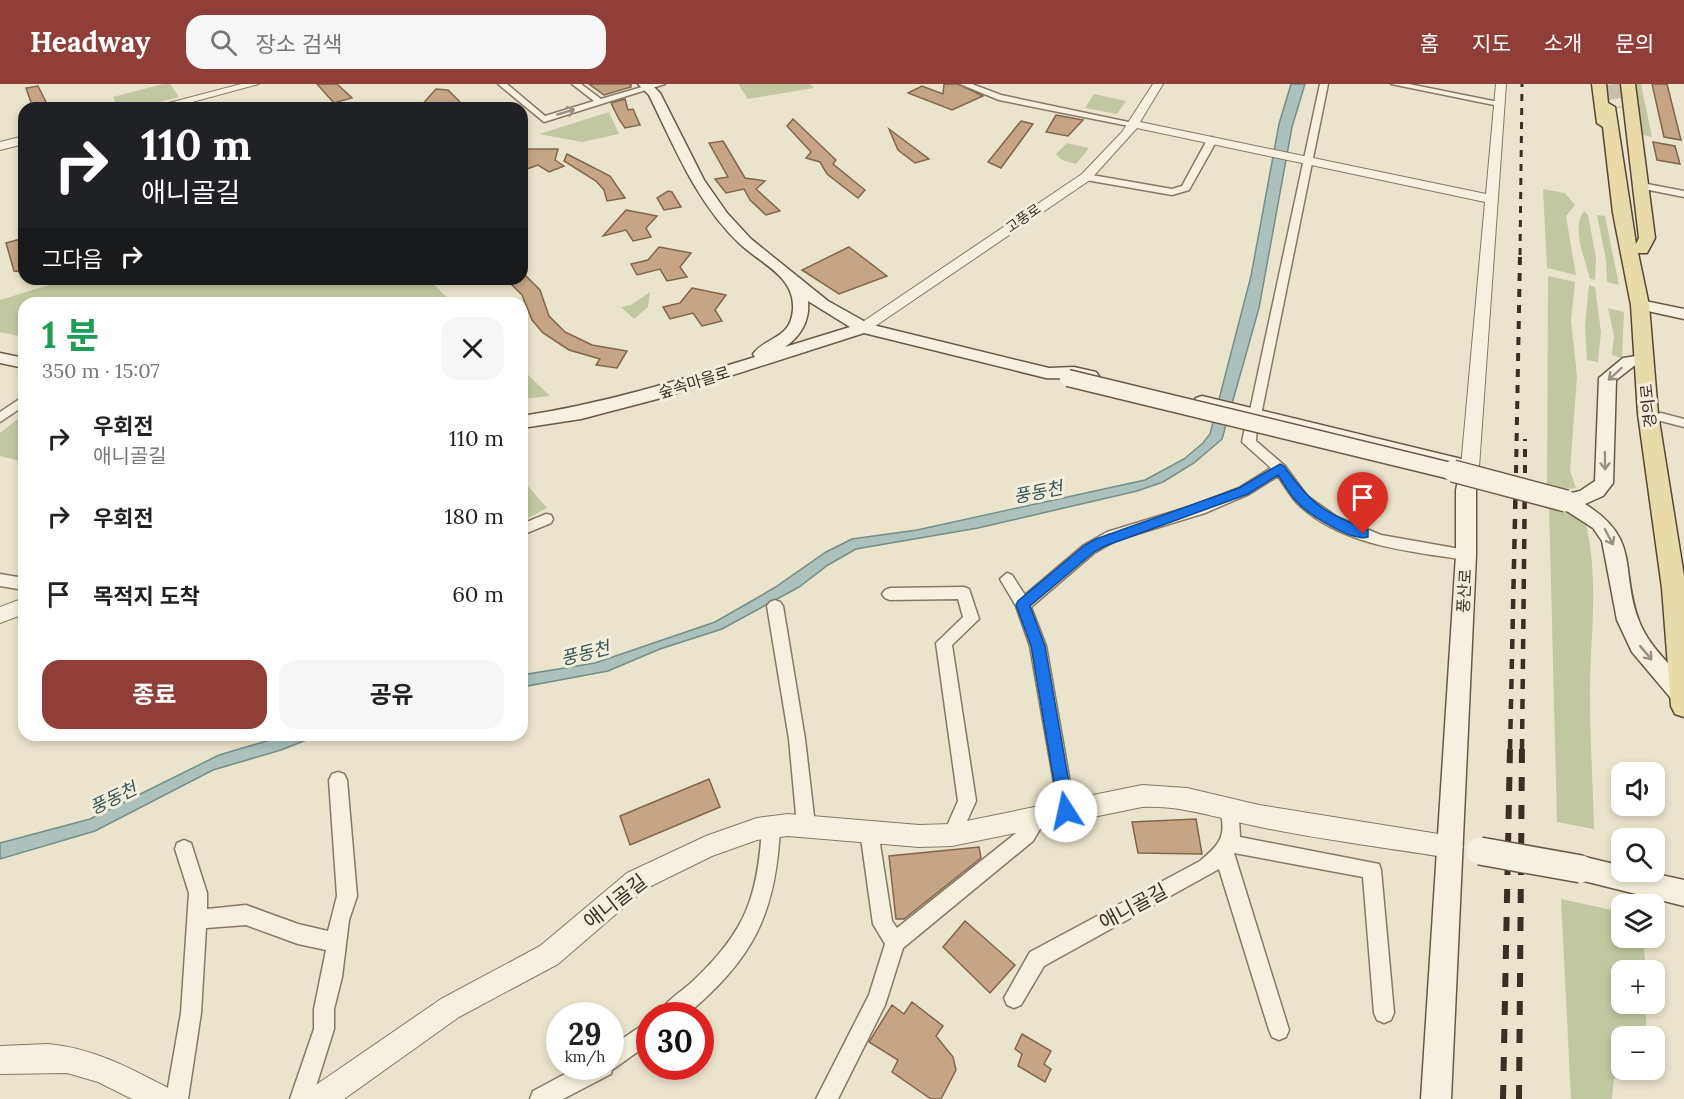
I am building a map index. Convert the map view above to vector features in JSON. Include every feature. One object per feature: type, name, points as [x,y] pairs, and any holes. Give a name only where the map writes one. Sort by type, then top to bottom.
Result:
[{"type":"main road","points":[[1599,84],[1609,179],[1623,240],[1635,248],[1647,238],[1642,186],[1632,133],[1628,84]]},
{"type":"main road","points":[[651,85],[697,180],[722,216],[746,242],[797,285],[822,304],[863,328],[1401,458],[1566,501],[1600,523],[1612,539],[1628,620],[1640,646],[1683,701]]},
{"type":"main road","name":"경의로","points":[[1613,108],[1646,306],[1684,569]]},
{"type":"main road","points":[[711,377],[772,349],[795,328],[803,307],[797,285]]},
{"type":"main road","points":[[1646,306],[1684,314]]},
{"type":"main road","name":"경의로","points":[[1646,306],[1643,360],[1648,414],[1674,588],[1683,701]]},
{"type":"main road","name":"숲속마을로","points":[[528,421],[581,413],[711,377],[863,328]]},
{"type":"main road","points":[[0,358],[18,362]]},
{"type":"main road","points":[[1566,501],[1581,499],[1596,493],[1604,483],[1608,378],[1629,362],[1643,360]]},
{"type":"main road","points":[[1046,373],[1065,381],[1202,409],[1469,475]]},
{"type":"main road","name":"풍산로","points":[[1436,1099],[1469,475]]},
{"type":"main road","points":[[1451,847],[1480,850],[1581,869],[1684,892]]},
{"type":"street","points":[[180,102],[254,84]]},
{"type":"street","points":[[502,84],[524,102]]},
{"type":"street","points":[[576,84],[601,103]]},
{"type":"street","points":[[964,84],[999,97],[1491,199]]},
{"type":"street","name":"고풍로","points":[[863,328],[1086,177],[1134,124],[1158,84]]},
{"type":"street","points":[[1324,84],[1304,159],[1248,420],[1249,442],[1280,469],[1302,499],[1332,521],[1379,540],[1466,555]]},
{"type":"street","points":[[1395,84],[1499,103]]},
{"type":"street","name":"풍산로","points":[[1469,475],[1481,351],[1501,84]]},
{"type":"street","points":[[528,106],[544,119],[601,103],[651,85]]},
{"type":"street","points":[[1086,177],[1172,192],[1186,188],[1212,140]]},
{"type":"street","points":[[0,146],[18,142]]},
{"type":"street","points":[[1642,186],[1684,194]]},
{"type":"street","points":[[0,418],[18,404]]},
{"type":"street","name":"경의로","points":[[1661,417],[1684,423]]},
{"type":"street","points":[[1023,605],[1089,549],[1105,540],[1244,491],[1280,469]]},
{"type":"street","points":[[528,527],[546,519]]},
{"type":"street","points":[[1007,579],[1023,605],[1038,646],[1066,811]]},
{"type":"street","points":[[0,580],[18,584]]},
{"type":"street","points":[[890,594],[964,593],[971,619],[944,644],[967,801],[951,835]]},
{"type":"street","points":[[775,606],[796,739],[806,825]]},
{"type":"street","points":[[0,615],[18,608]]},
{"type":"street","points":[[301,1099],[324,1029],[324,1009],[332,976],[339,920],[347,896],[338,780]]},
{"type":"street","name":"애니골길","points":[[320,1099],[450,1008],[549,955],[645,875],[706,847],[771,827],[806,825],[919,836],[951,835],[1142,796],[1163,795],[1228,807],[1263,817],[1451,847]]},
{"type":"street","points":[[1228,807],[1233,831],[1227,849],[1279,1030]]},
{"type":"street","points":[[827,1099],[878,998],[895,942],[1027,835],[1038,817]]},
{"type":"street","points":[[683,1002],[729,960],[757,914],[766,880],[771,827]]},
{"type":"street","points":[[869,831],[883,924],[895,942]]},
{"type":"street","points":[[177,1099],[190,1013],[198,893],[184,849]]},
{"type":"street","points":[[1227,849],[1372,870],[1384,1013]]},
{"type":"street","name":"애니골길","points":[[1014,998],[1037,959],[1207,867],[1227,849]]},
{"type":"street","points":[[197,919],[246,915],[298,934],[336,942]]},
{"type":"street","points":[[0,1060],[39,1056],[66,1058],[128,1079],[160,1099]]},
{"type":"street","points":[[541,1099],[577,1080]]},
{"type":"green space","points":[[170,84],[179,97],[159,102],[115,102],[113,97]]},
{"type":"green space","points":[[738,84],[810,84],[814,88],[748,99]]},
{"type":"green space","points":[[1633,84],[1641,84],[1652,137],[1643,135]]},
{"type":"green space","points":[[1094,94],[1126,101],[1117,114],[1085,108]]},
{"type":"green space","points":[[609,112],[619,134],[582,142],[539,134]]},
{"type":"green space","points":[[1067,143],[1089,148],[1076,164],[1062,160],[1056,154]]},
{"type":"green space","points":[[1543,189],[1565,193],[1575,205],[1566,216],[1576,275],[1547,268]]},
{"type":"green space","points":[[1584,211],[1588,215],[1596,258],[1595,280],[1590,279],[1580,244],[1579,226]]},
{"type":"green space","points":[[1597,215],[1605,216],[1619,285],[1607,282],[1606,260]]},
{"type":"green space","points":[[1548,276],[1575,282],[1571,321],[1577,376],[1570,471],[1576,488],[1557,490],[1547,487]]},
{"type":"green space","points":[[49,285],[434,285],[447,297],[18,297],[18,336],[0,332],[0,300]]},
{"type":"green space","points":[[1589,285],[1595,287],[1601,332],[1598,362],[1587,360],[1585,326]]},
{"type":"green space","points":[[650,292],[648,307],[634,319],[621,307],[631,305]]},
{"type":"green space","points":[[1608,308],[1624,312],[1622,358],[1612,355],[1614,336]]},
{"type":"green space","points":[[528,375],[550,396],[528,398]]},
{"type":"green space","points":[[18,419],[18,460],[0,456],[0,433]]},
{"type":"green space","points":[[528,486],[547,508],[528,518]]},
{"type":"green space","points":[[1549,504],[1557,506],[1586,525],[1590,544],[1593,582],[1590,696],[1594,829],[1557,822]]},
{"type":"green space","points":[[1561,899],[1611,910],[1611,948],[1644,948],[1645,960],[1611,960],[1611,1014],[1646,1014],[1646,1026],[1611,1026],[1611,1080],[1614,1080],[1612,1099],[1571,1099]]},
{"type":"shaded area","points":[[1291,84],[1305,84],[1292,127],[1259,308],[1222,439],[1194,463],[1163,482],[1137,491],[978,528],[856,549],[828,565],[799,587],[722,629],[660,649],[608,671],[528,686],[528,674],[595,663],[715,622],[774,588],[826,552],[852,539],[917,530],[1145,480],[1184,459],[1210,434],[1251,276],[1279,124]]},
{"type":"shaded area","points":[[267,741],[304,741],[213,770],[95,831],[0,859],[0,843],[90,819],[219,755]]},
{"type":"building","points":[[317,84],[337,84],[352,98],[333,102]]},
{"type":"building","points":[[589,84],[631,84],[631,87],[604,95]]},
{"type":"building","points":[[944,84],[958,84],[983,96],[952,110],[908,93],[922,86],[943,94]]},
{"type":"building","points":[[1652,84],[1667,84],[1681,140],[1664,137]]},
{"type":"building","points":[[38,86],[46,102],[31,102],[26,88]]},
{"type":"building","points":[[436,89],[448,90],[460,102],[424,102]]},
{"type":"building","points":[[625,99],[628,110],[633,109],[640,125],[625,128],[619,119],[611,103]]},
{"type":"building","points":[[1056,115],[1083,120],[1068,136],[1046,132]]},
{"type":"building","points":[[793,119],[836,160],[833,164],[865,190],[858,198],[827,174],[820,162],[806,158],[811,152],[787,126]]},
{"type":"building","points":[[1021,121],[1033,124],[1001,168],[988,162]]},
{"type":"building","points":[[889,129],[929,159],[915,163],[898,150]]},
{"type":"building","points":[[723,141],[745,178],[765,181],[756,189],[780,211],[766,215],[750,200],[744,189],[726,193],[715,179],[728,177],[709,143]]},
{"type":"building","points":[[1653,142],[1675,146],[1680,164],[1657,160]]},
{"type":"building","points":[[528,149],[558,149],[555,160],[564,166],[549,172],[538,165],[528,169]]},
{"type":"building","points":[[567,154],[610,176],[625,198],[607,201],[604,190],[596,181],[564,161]]},
{"type":"building","points":[[668,191],[672,192],[681,207],[664,210],[657,198]]},
{"type":"building","points":[[626,210],[657,216],[646,228],[651,237],[633,241],[626,230],[603,236]]},
{"type":"building","points":[[18,240],[18,271],[14,271],[6,243]]},
{"type":"building","points":[[659,247],[691,253],[680,267],[687,277],[667,281],[660,269],[637,275],[631,264],[648,260]]},
{"type":"building","points":[[849,247],[887,276],[839,294],[802,270]]},
{"type":"building","points":[[528,278],[540,290],[549,316],[565,332],[592,345],[627,351],[617,368],[596,365],[600,359],[569,350],[543,333],[532,320],[528,310],[528,297],[522,295],[512,285],[528,285]]},
{"type":"building","points":[[692,288],[726,295],[715,310],[722,321],[702,326],[693,313],[670,319],[663,307],[680,303]]},
{"type":"building","points":[[709,779],[720,807],[630,845],[620,816]]},
{"type":"building","points":[[1196,819],[1202,854],[1138,853],[1132,822]]},
{"type":"building","points":[[979,847],[981,858],[904,919],[896,919],[889,856]]},
{"type":"building","points":[[965,921],[1015,965],[990,993],[943,947]]},
{"type":"building","points":[[912,1002],[943,1026],[936,1036],[953,1057],[956,1070],[941,1099],[931,1099],[892,1072],[898,1060],[869,1042],[892,1005],[904,1014]]},
{"type":"building","points":[[1022,1034],[1051,1051],[1044,1064],[1051,1069],[1045,1082],[1018,1066],[1022,1054],[1015,1049]]},
{"type":"tunnel","points":[[1614,84],[1618,108]]},
{"type":"railway","points":[[1520,255],[1522,84]]},
{"type":"railway","points":[[1516,473],[1520,254]]},
{"type":"railway","points":[[1525,439],[1525,471]]},
{"type":"railway","points":[[1510,749],[1516,471]]},
{"type":"railway","points":[[1522,749],[1525,471]]},
{"type":"railway","points":[[1503,1099],[1510,747]]},
{"type":"railway","points":[[1519,1099],[1522,747]]},
{"type":"route","points":[[1066,811],[1038,646],[1023,605],[1089,549],[1112,536],[1200,509],[1244,491],[1280,469],[1302,499],[1332,521],[1363,534]]},
{"type":"water label","name":"풍동천","points":[[1038,492]]},
{"type":"water label","name":"풍동천","points":[[585,653]]},
{"type":"water label","name":"풍동천","points":[[113,798]]}]
